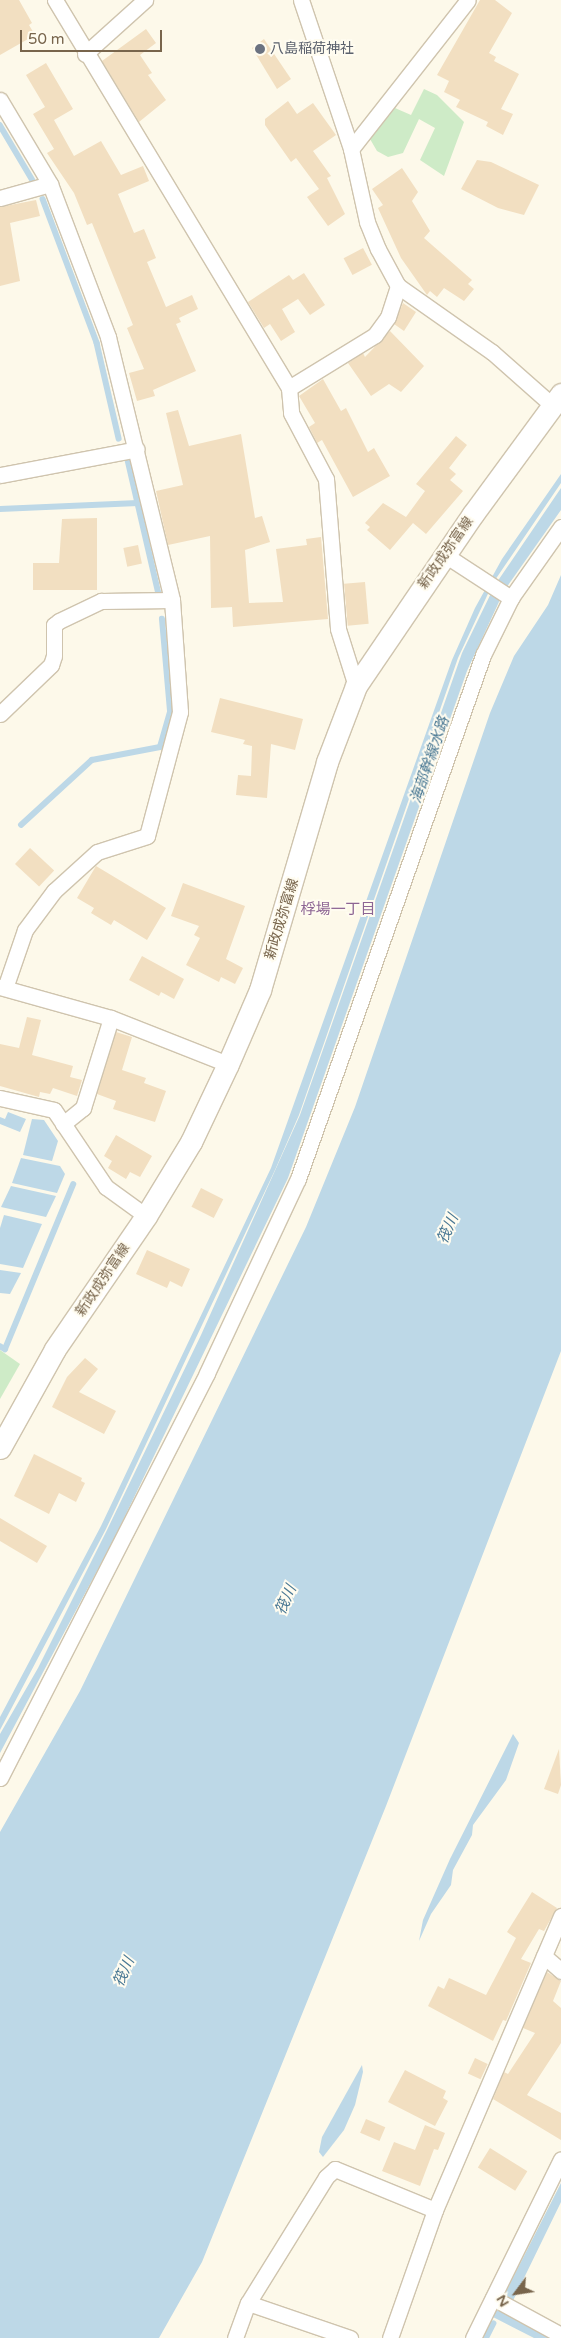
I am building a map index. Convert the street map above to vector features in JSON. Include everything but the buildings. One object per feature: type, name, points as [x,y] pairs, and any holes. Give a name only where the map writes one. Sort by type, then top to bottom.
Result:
[{"type":"main road","name":"新政成弥富線","points":[[0,1448],[55,1350],[146,1216],[191,1142],[228,1064],[260,990],[327,762],[356,686],[445,555],[557,400]]},
{"type":"street","points":[[55,0],[85,54],[289,388],[290,413],[326,479],[338,629],[356,686]]},
{"type":"street","points":[[85,54],[145,0]]},
{"type":"street","points":[[301,0],[351,149],[367,222],[378,249],[398,286],[557,400]]},
{"type":"street","points":[[351,149],[468,0]]},
{"type":"street","points":[[0,100],[50,184],[108,337],[138,449],[172,600],[180,712],[147,836],[98,852],[54,891],[26,930],[2,988],[111,1018],[228,1064]]},
{"type":"street","points":[[0,198],[50,184]]},
{"type":"street","points":[[289,388],[375,335],[388,317],[398,286]]},
{"type":"street","points":[[0,475],[138,449]]},
{"type":"street","points":[[0,1778],[202,1381],[298,1179],[483,655],[509,597],[561,527]]},
{"type":"street","points":[[445,555],[509,597]]},
{"type":"street","points":[[0,714],[51,665],[54,656],[54,625],[59,621],[101,601],[172,600]]},
{"type":"street","points":[[63,1124],[84,1108],[111,1018]]},
{"type":"street","points":[[0,1098],[54,1110],[106,1186],[146,1216]]},
{"type":"street","points":[[390,2338],[435,2210],[561,1916]]},
{"type":"street","points":[[544,1956],[561,1972]]},
{"type":"street","points":[[473,2338],[501,2302],[561,2159]]},
{"type":"street","points":[[234,2338],[248,2303],[326,2177],[335,2169],[435,2210]]},
{"type":"street","points":[[501,2302],[561,2334]]},
{"type":"street","points":[[248,2303],[350,2338]]},
{"type":"green space","points":[[424,89],[437,95],[464,122],[444,176],[420,160],[435,128],[419,119],[403,153],[388,157],[377,151],[370,139],[395,108],[411,115]]},
{"type":"green space","points":[[0,1350],[20,1364],[0,1399]]},
{"type":"water","points":[[561,474],[561,483],[493,583],[458,658],[299,1115],[275,1170],[106,1529],[0,1730],[0,1717],[101,1526],[271,1168],[452,660],[475,608],[502,559]]},
{"type":"water","name":"海部幹線水路","points":[[561,488],[561,510],[504,591],[467,671],[288,1178],[114,1539],[0,1753],[0,1734],[38,1668],[107,1530],[201,1335],[300,1115],[462,653],[495,585]]},
{"type":"water","name":"筏川","points":[[561,575],[561,1351],[386,1806],[202,2262],[159,2338],[0,2338],[0,1832],[80,1691],[306,1227],[355,1107],[490,713],[514,656],[548,605]]},
{"type":"water","points":[[8,1112],[26,1119],[20,1132],[0,1124],[0,1117],[5,1119]]},
{"type":"water","points":[[32,1119],[44,1120],[58,1141],[52,1161],[23,1155]]},
{"type":"water","points":[[21,1158],[60,1166],[65,1174],[57,1193],[12,1183]]},
{"type":"water","points":[[11,1186],[56,1196],[46,1217],[1,1207]]},
{"type":"water","points":[[4,1215],[42,1224],[23,1268],[0,1264],[0,1228]]},
{"type":"water","points":[[0,1270],[21,1273],[10,1294],[0,1293]]},
{"type":"water","points":[[513,1734],[519,1743],[506,1780],[473,1825],[472,1835],[453,1870],[451,1885],[431,1914],[419,1941],[423,1920],[450,1859]]},
{"type":"water","points":[[362,2065],[363,2072],[355,2105],[344,2130],[323,2157],[319,2152],[322,2137]]},
{"type":"water","points":[[561,2183],[561,2202],[507,2313],[553,2338],[534,2338],[493,2317]]},
{"type":"waterway","points":[[0,125],[32,179]]},
{"type":"waterway","points":[[43,199],[97,343],[119,438]]},
{"type":"waterway","points":[[128,460],[159,594]]},
{"type":"waterway","points":[[0,509],[138,503]]},
{"type":"waterway","points":[[21,825],[92,760],[160,747],[170,711],[162,619]]},
{"type":"waterway","points":[[0,1346],[5,1349],[73,1185]]},
{"type":"waterway","points":[[486,2338],[493,2324]]},
{"type":"place","name":"八島稲荷神社","points":[[260,49]]},
{"type":"district","name":"桴場一丁目","points":[[338,910]]}]
